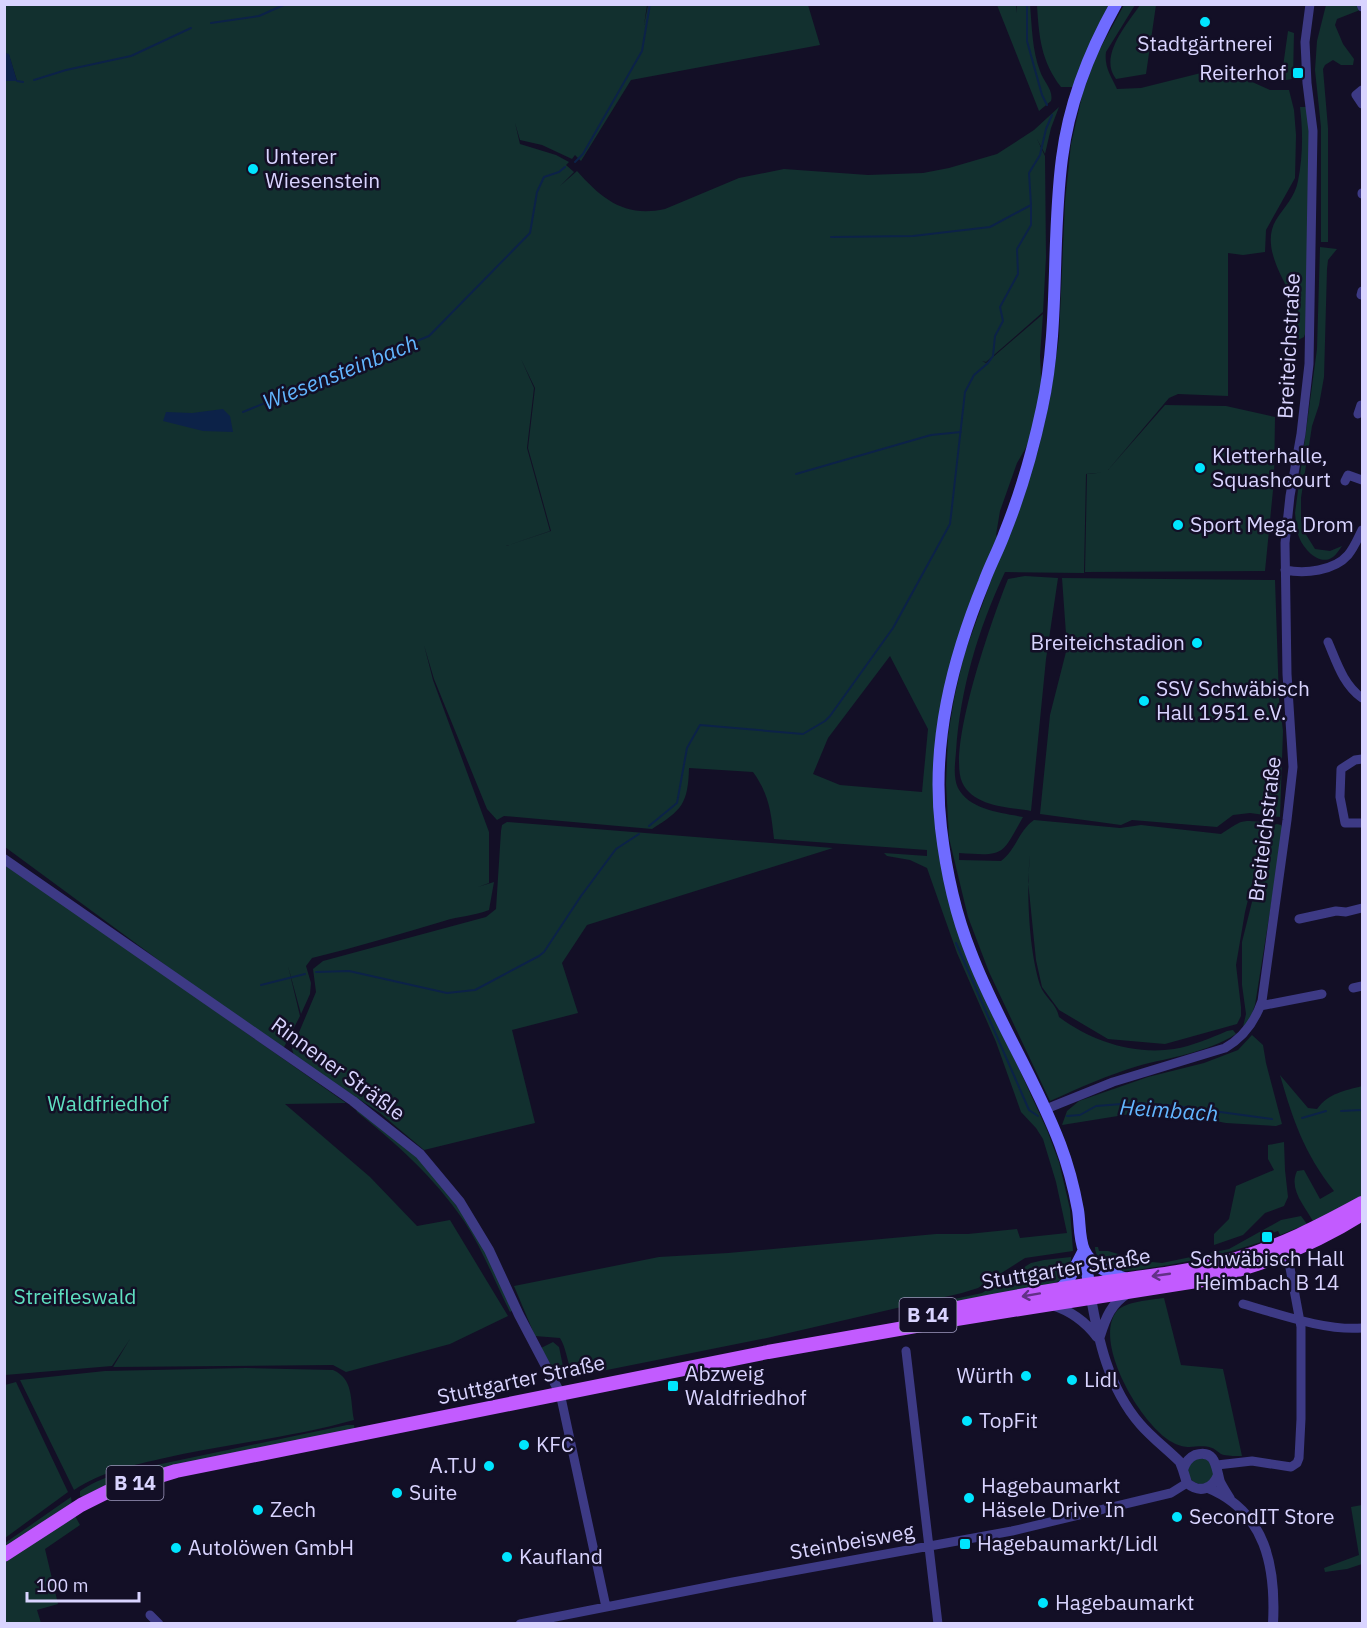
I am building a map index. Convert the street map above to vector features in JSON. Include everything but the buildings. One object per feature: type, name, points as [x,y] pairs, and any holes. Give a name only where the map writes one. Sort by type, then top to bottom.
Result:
[{"type":"main road","points":[[1089,1287],[1072,1185],[1061,1148],[1046,1109],[982,980],[962,931],[948,881],[938,794],[946,699],[960,648],[1025,473],[1042,411],[1052,335],[1060,179],[1066,134],[1084,70],[1116,4]]},
{"type":"main road","name":"Stuttgarter Straße","points":[[1129,1286],[1254,1254],[1303,1235],[1362,1203]]},
{"type":"main road","name":"Stuttgarter Straße","points":[[768,1352],[963,1306],[1059,1290],[1203,1280],[1285,1254],[1334,1231],[1362,1214]]},
{"type":"main road","points":[[1084,1253],[1129,1286]]},
{"type":"main road","points":[[1059,1290],[1084,1253]]},
{"type":"main road","name":"Stuttgarter Straße","points":[[4,1555],[81,1505],[107,1492],[177,1471],[768,1352],[1048,1304],[1089,1287]]},
{"type":"street","name":"Breiteichstraße","points":[[1260,1006],[1293,767],[1287,674],[1285,570],[1287,517],[1301,434],[1309,364],[1313,130],[1305,42],[1310,4]]},
{"type":"street","points":[[1362,90],[1356,94],[1362,104]]},
{"type":"street","points":[[1348,475],[1362,480]]},
{"type":"street","points":[[1285,570],[1313,571],[1333,565],[1347,556],[1362,530]]},
{"type":"street","points":[[1328,642],[1342,675],[1353,691],[1362,698]]},
{"type":"street","points":[[1362,759],[1355,760],[1341,769],[1340,797],[1345,823],[1362,823]]},
{"type":"street","name":"Rinnener Sträßle","points":[[4,859],[353,1101],[420,1154],[460,1202],[489,1250],[560,1393]]},
{"type":"street","points":[[1299,919],[1362,908]]},
{"type":"street","points":[[1046,1109],[1113,1082],[1225,1048],[1249,1028],[1260,1006],[1322,994]]},
{"type":"street","points":[[1217,1470],[1252,1461],[1291,1467],[1297,1463],[1301,1419],[1301,1334],[1290,1268],[1285,1254]]},
{"type":"street","points":[[1099,1340],[1108,1312],[1129,1286]]},
{"type":"street","points":[[1089,1287],[1099,1340],[1112,1382],[1120,1397],[1141,1425],[1180,1462],[1187,1483],[1198,1489],[1208,1488],[1213,1485],[1217,1470]]},
{"type":"street","points":[[1048,1304],[1077,1316],[1090,1327],[1099,1340]]},
{"type":"street","points":[[1243,1304],[1299,1319],[1353,1329],[1362,1328]]},
{"type":"street","points":[[906,1351],[938,1623]]},
{"type":"street","points":[[560,1393],[606,1607]]},
{"type":"street","points":[[1167,1448],[1188,1455],[1206,1455],[1217,1470],[1232,1502]]},
{"type":"street","points":[[1183,1470],[1188,1460],[1197,1455]]},
{"type":"street","name":"Steinbeisweg","points":[[520,1623],[1012,1531],[1172,1493],[1187,1483]]},
{"type":"street","points":[[1208,1488],[1232,1502],[1248,1516],[1265,1545],[1272,1572],[1273,1623]]},
{"type":"street","points":[[150,1615],[159,1623]]},
{"type":"green space","points":[[5,5],[647,5],[644,25],[648,5],[808,5],[820,45],[631,80],[581,161],[575,155],[572,159],[542,145],[520,140],[515,123],[520,144],[556,155],[569,162],[566,165],[574,172],[560,186],[577,171],[605,198],[615,204],[638,211],[665,209],[739,178],[784,169],[868,175],[923,173],[949,168],[997,154],[1034,130],[1059,107],[1045,154],[1037,139],[1045,156],[1046,257],[1043,312],[986,362],[982,361],[986,363],[1043,314],[1040,356],[1042,394],[1031,439],[1017,463],[1000,511],[996,535],[998,537],[960,634],[934,810],[982,988],[1047,1130],[1059,1162],[1070,1209],[1073,1251],[1025,1258],[978,1288],[962,1293],[767,1338],[582,1375],[571,1371],[560,1338],[535,1336],[514,1286],[659,1257],[1017,1229],[1020,1238],[1067,1233],[1056,1182],[1043,1139],[1021,1112],[996,1042],[957,953],[927,868],[910,860],[887,856],[884,853],[927,856],[927,850],[774,839],[772,820],[763,788],[753,772],[689,768],[687,790],[681,805],[670,817],[652,829],[504,816],[497,820],[487,809],[434,679],[424,645],[433,680],[489,832],[489,883],[478,887],[494,882],[489,910],[312,958],[306,966],[311,983],[310,994],[301,1014],[288,966],[300,1016],[282,1051],[5,847],[4,81],[17,81],[9,55],[5,53]],"holes":[[[521,359],[535,388],[528,448],[551,531],[506,546],[550,531],[527,448],[534,388]],[[890,656],[928,729],[922,792],[840,785],[813,774],[828,738]]]},
{"type":"green space","points":[[997,5],[1016,5],[1017,13],[1017,5],[1030,5],[1035,55],[1052,97],[1051,101],[1039,111]]},
{"type":"green space","points":[[1037,5],[1112,5],[1074,87],[1061,87],[1049,68],[1040,38]]},
{"type":"green space","points":[[1124,5],[1135,5],[1106,52],[1107,67],[1117,89],[1141,88],[1213,70],[1230,72],[1270,90],[1289,90],[1294,110],[1295,178],[1266,230],[1265,252],[1243,255],[1228,253],[1228,396],[1178,394],[1169,398],[1108,470],[1165,405],[1226,406],[1275,417],[1274,480],[1265,571],[1085,572],[1087,474],[1107,472],[1086,474],[1084,573],[1005,572],[979,638],[966,683],[958,729],[956,784],[963,795],[978,806],[1023,817],[1010,840],[1000,851],[985,854],[959,853],[959,860],[1001,861],[1034,820],[1120,828],[1141,825],[1221,834],[1242,822],[1267,823],[1245,912],[1236,965],[1241,1007],[1241,1016],[1237,1024],[1165,1044],[1108,1039],[1059,1010],[1042,987],[1036,960],[1028,884],[1033,955],[1040,985],[1056,1008],[1059,1017],[1071,1026],[1113,1044],[1143,1050],[1181,1048],[1227,1031],[1233,1030],[1236,1034],[1201,1050],[1116,1073],[1050,1101],[989,972],[968,917],[949,838],[946,784],[948,736],[964,655],[1038,451],[1050,399],[1059,338],[1065,202],[1071,144],[1083,92],[1097,54]]},
{"type":"green space","points":[[1140,5],[1156,5],[1146,74],[1116,79],[1111,70],[1110,60],[1113,50],[1122,30]]},
{"type":"green space","points":[[1326,5],[1358,5],[1360,10],[1337,19],[1335,25],[1343,44],[1354,59],[1353,65],[1341,65],[1333,60],[1323,69],[1328,128],[1328,242],[1321,242],[1321,127],[1315,70],[1317,41]]},
{"type":"green space","points":[[1288,31],[1294,33],[1293,77],[1281,81]]},
{"type":"green space","points":[[1300,107],[1306,107],[1310,131],[1306,331],[1304,337],[1296,341],[1297,302],[1291,286],[1286,286],[1275,263],[1271,237],[1276,220],[1297,187],[1302,144]]},
{"type":"green space","points":[[1320,247],[1337,249],[1328,260],[1324,377],[1319,405],[1312,426],[1301,498],[1301,520],[1305,533],[1315,549],[1330,551],[1342,546],[1333,557],[1322,560],[1312,555],[1301,541],[1297,531],[1295,513],[1317,349]]},
{"type":"green space","points":[[1025,576],[1058,578],[1046,659],[1031,811],[1002,807],[974,797],[962,782],[959,765],[966,712],[992,621],[1008,579]]},
{"type":"green space","name":"SSV Schwäbisch Hall 1951 e.V.","points":[[1062,578],[1275,580],[1279,699],[1283,731],[1280,817],[1250,813],[1233,815],[1217,827],[1132,820],[1121,825],[1040,814],[1050,715],[1067,648]]},
{"type":"green space","points":[[507,822],[833,848],[587,925],[562,963],[578,1013],[512,1030],[535,1123],[424,1150],[380,1113],[301,1061],[294,1055],[292,1049],[316,992],[313,969],[323,961],[486,917],[496,909],[501,831],[502,825]]},
{"type":"green space","points":[[1281,825],[1283,830],[1255,1005],[1242,1031],[1246,1014],[1242,985],[1242,942],[1271,826]]},
{"type":"green space","points":[[5,863],[346,1103],[285,1104],[370,1177],[417,1226],[450,1220],[508,1316],[450,1344],[346,1372],[333,1365],[113,1367],[130,1339],[112,1366],[5,1375]]},
{"type":"green space","points":[[1252,1035],[1263,1045],[1282,1124],[1276,1126],[1226,1123],[1163,1111],[1149,1111],[1062,1125],[1067,1111],[1079,1101],[1148,1077],[1204,1063],[1238,1050]]},
{"type":"green space","points":[[1280,1075],[1308,1108],[1317,1109],[1332,1096],[1362,1086],[1362,1196],[1314,1223],[1296,1192],[1297,1171],[1304,1170],[1320,1199],[1334,1191],[1307,1149]]},
{"type":"green space","points":[[356,1109],[426,1164],[477,1234],[513,1310],[510,1312],[477,1242],[452,1205],[415,1162]]},
{"type":"green space","points":[[1284,1142],[1288,1197],[1284,1206],[1265,1213],[1243,1235],[1214,1245],[1214,1234],[1229,1219],[1236,1186],[1274,1170],[1268,1159],[1268,1145]]},
{"type":"green space","points":[[1301,1216],[1307,1224],[1280,1235],[1278,1231],[1260,1237],[1261,1242],[1209,1257],[1132,1271],[1119,1270],[1104,1264],[1098,1257],[1095,1247],[1098,1247],[1099,1251],[1162,1263],[1229,1249],[1281,1220]]},
{"type":"green space","points":[[1071,1257],[1065,1278],[1048,1286],[946,1305],[909,1315],[902,1314],[904,1310],[982,1293],[1031,1263]]},
{"type":"green space","points":[[1164,1298],[1181,1365],[1223,1369],[1242,1456],[1224,1455],[1212,1448],[1188,1447],[1172,1442],[1147,1419],[1124,1383],[1111,1344],[1111,1326],[1116,1312],[1125,1305]]},
{"type":"green space","points":[[553,1342],[559,1347],[564,1371],[555,1372],[541,1348]]},
{"type":"green space","points":[[246,1368],[333,1370],[345,1379],[348,1385],[354,1420],[306,1432],[184,1454],[116,1470],[74,1490],[20,1380],[105,1371]]},
{"type":"green space","points":[[16,1382],[68,1492],[5,1538],[5,1385]]},
{"type":"green space","points":[[354,1425],[355,1430],[183,1464],[149,1473],[83,1497],[80,1496],[80,1491],[106,1477],[123,1472]]},
{"type":"green space","points":[[1201,1458],[1210,1462],[1214,1471],[1210,1480],[1201,1484],[1192,1480],[1188,1471],[1192,1462]]},
{"type":"green space","points":[[71,1497],[72,1504],[5,1549],[5,1543]]},
{"type":"green space","points":[[1362,1505],[1362,1564],[1325,1572],[1324,1568],[1359,1555],[1351,1507]]},
{"type":"green space","points":[[74,1514],[80,1525],[45,1549],[58,1604],[37,1610],[41,1623],[5,1624],[5,1562]]},
{"type":"water","points":[[5,53],[9,54],[17,81],[5,81]]},
{"type":"water","points":[[223,409],[230,416],[233,432],[203,431],[163,421],[166,412],[192,413]]},
{"type":"waterway","points":[[211,23],[259,16],[286,4]]},
{"type":"waterway","name":"Wiesensteinbach","points":[[575,162],[583,154],[642,51],[650,4]]},
{"type":"waterway","points":[[1027,4],[1027,41],[1047,105]]},
{"type":"waterway","points":[[34,80],[66,70],[131,56],[191,28]]},
{"type":"waterway","points":[[17,81],[23,82]]},
{"type":"waterway","points":[[649,826],[677,803],[687,748],[700,725],[803,734],[830,716],[893,628],[950,524],[965,392],[974,375],[993,356],[995,336],[1003,321],[1000,307],[1018,274],[1017,249],[1031,225],[1029,173],[1040,155],[1052,115]]},
{"type":"waterway","name":"Wiesensteinbach","points":[[243,412],[429,336],[530,233],[537,192],[544,177],[559,172],[565,167]]},
{"type":"waterway","points":[[831,237],[913,236],[990,227],[1031,205]]},
{"type":"waterway","points":[[796,474],[931,435],[961,432]]},
{"type":"waterway","points":[[316,972],[349,971],[447,993],[475,990],[544,952],[616,849],[639,834]]},
{"type":"waterway","name":"Heimbach","points":[[956,943],[1029,1110],[1038,1116]]},
{"type":"waterway","points":[[261,985],[305,974]]},
{"type":"waterway","name":"Heimbach","points":[[1067,1116],[1080,1115],[1096,1106],[1135,1103],[1272,1119]]},
{"type":"waterway","name":"Heimbach","points":[[1341,1111],[1362,1110]]},
{"type":"waterway","name":"Heimbach","points":[[1302,1118],[1326,1111]]},
{"type":"place","name":"Stadtgärtnerei","points":[[1205,22]]},
{"type":"place","name":"Reiterhof","points":[[1298,73]]},
{"type":"place","name":"Unterer Wiesenstein","points":[[253,169]]},
{"type":"place","name":"Kletterhalle, Squashcourt","points":[[1200,468]]},
{"type":"place","name":"Sport Mega Drom","points":[[1178,525]]},
{"type":"place","name":"Breiteichstadion","points":[[1197,643]]},
{"type":"place","name":"SSV Schwäbisch Hall 1951 e.V.","points":[[1144,701]]},
{"type":"place","name":"Schwäbisch Hall Heimbach B 14","points":[[1267,1237]]},
{"type":"place","name":"Würth","points":[[1026,1376]]},
{"type":"place","name":"Lidl","points":[[1072,1380]]},
{"type":"place","name":"Abzweig Waldfriedhof","points":[[673,1386]]},
{"type":"place","name":"TopFit","points":[[967,1421]]},
{"type":"place","name":"KFC","points":[[524,1445]]},
{"type":"place","name":"A.T.U","points":[[489,1466]]},
{"type":"place","name":"Suite","points":[[397,1493]]},
{"type":"place","name":"Hagebaumarkt Häsele Drive In","points":[[969,1498]]},
{"type":"place","name":"Zech","points":[[258,1510]]},
{"type":"place","name":"SecondIT Store","points":[[1177,1517]]},
{"type":"place","name":"Hagebaumarkt/Lidl","points":[[965,1544]]},
{"type":"place","name":"Autolöwen GmbH","points":[[176,1548]]},
{"type":"place","name":"Kaufland","points":[[507,1557]]},
{"type":"place","name":"Hagebaumarkt","points":[[1043,1603]]},
{"type":"park label","name":"Waldfriedhof","points":[[108,1104]]},
{"type":"park label","name":"Streifleswald","points":[[75,1297]]}]
